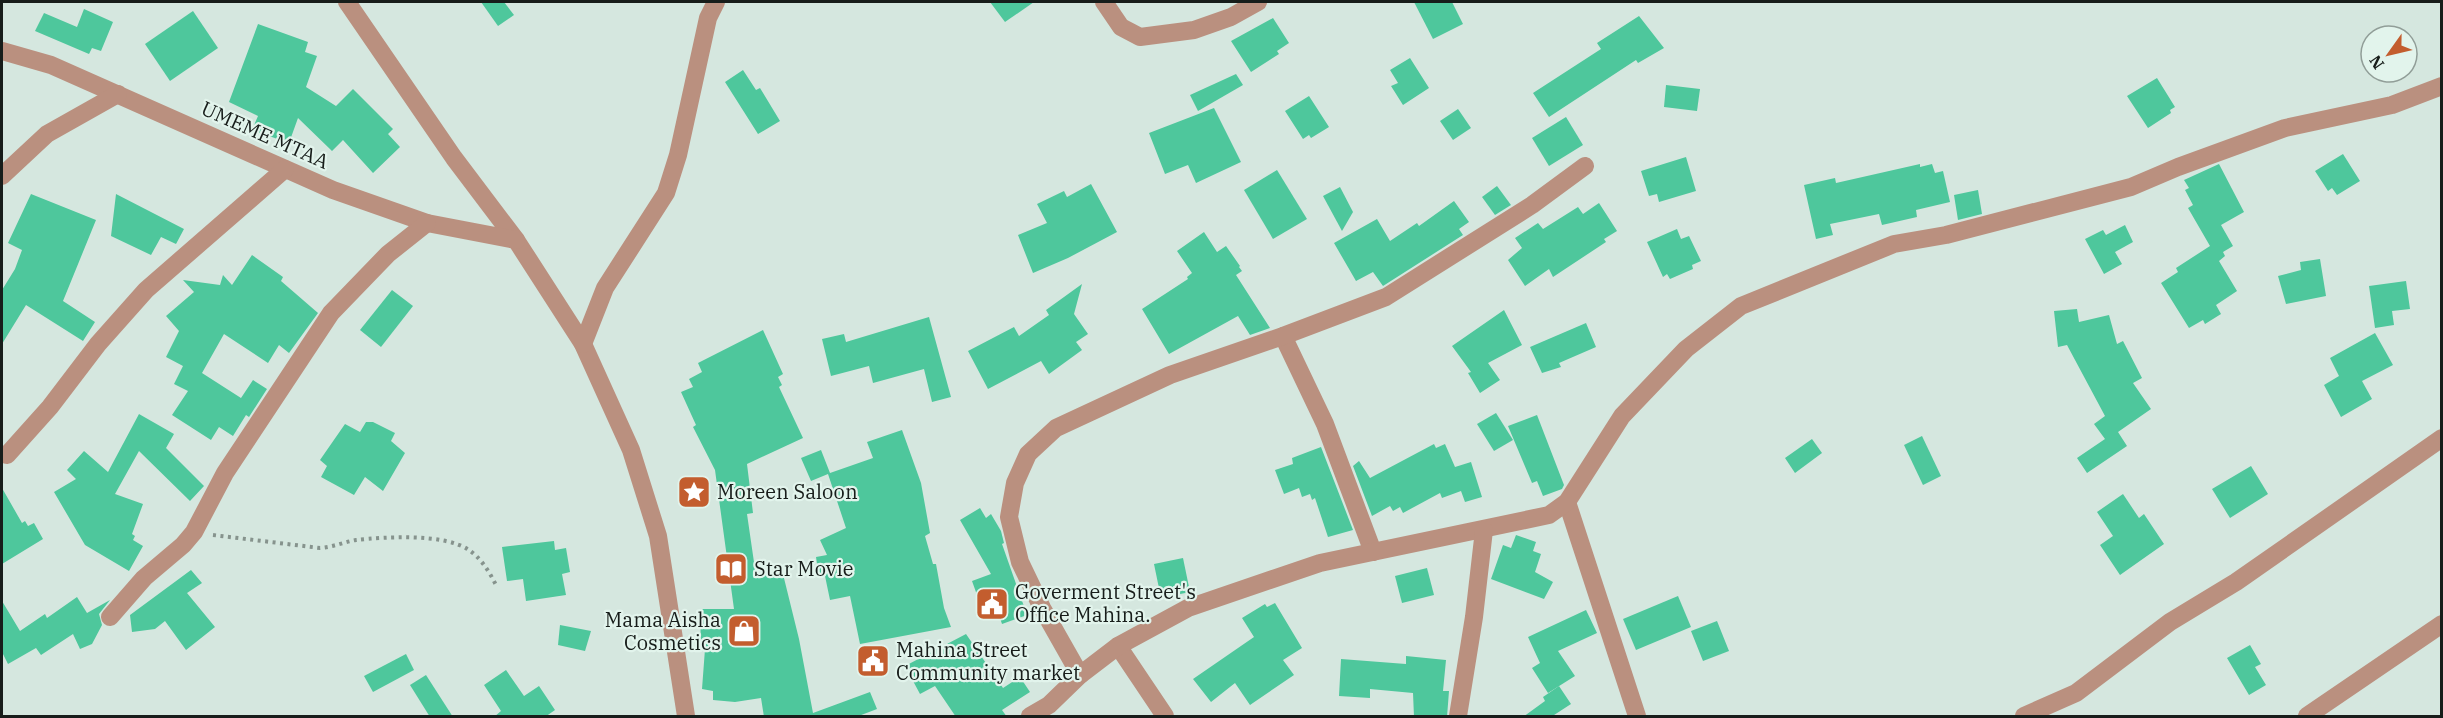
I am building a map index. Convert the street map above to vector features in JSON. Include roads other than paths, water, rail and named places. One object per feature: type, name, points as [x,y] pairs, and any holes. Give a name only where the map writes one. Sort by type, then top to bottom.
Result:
[{"type":"street","points":[[347,2],[454,158],[516,240],[584,344],[631,450],[658,536],[686,717]]},
{"type":"street","points":[[584,344],[605,288],[666,193],[678,154],[708,18],[716,2]]},
{"type":"street","points":[[1104,2],[1121,27],[1140,37],[1194,30],[1231,17],[1258,2]]},
{"type":"street","name":"UMEME MTAA","points":[[2,51],[51,65],[333,190],[427,223],[516,240]]},
{"type":"street","points":[[1030,717],[1049,705],[1080,675],[1118,646],[1188,608],[1320,563],[1484,530],[1549,514],[1568,502],[1622,416],[1686,349],[1742,306],[1894,244],[1946,235],[2131,187],[2274,132],[2322,119],[2392,105],[2442,86]]},
{"type":"street","points":[[2,176],[47,134],[118,94]]},
{"type":"street","points":[[1080,675],[1042,608],[1020,562],[1010,517],[1015,483],[1028,454],[1056,428],[1170,375],[1386,297],[1532,206],[1585,166]]},
{"type":"street","points":[[7,455],[50,407],[98,344],[146,290],[285,169]]},
{"type":"street","points":[[110,617],[144,578],[183,545],[194,532],[225,473],[331,313],[388,254],[427,223]]},
{"type":"street","points":[[1282,336],[1325,424],[1372,552]]},
{"type":"street","points":[[2024,717],[2076,693],[2170,622],[2236,582],[2442,438]]},
{"type":"street","points":[[1568,502],[1637,717]]},
{"type":"street","points":[[1458,717],[1474,617],[1484,530]]},
{"type":"street","points":[[2307,717],[2442,624]]},
{"type":"street","points":[[1118,646],[1164,717]]},
{"type":"place","name":"Moreen Saloon","points":[[694,492]]},
{"type":"place","name":"Star Movie","points":[[731,569]]},
{"type":"place","name":"Goverment Street's Office Mahina.","points":[[992,604]]},
{"type":"place","name":"Mama Aisha Cosmetics","points":[[744,631]]},
{"type":"place","name":"Mahina Street Community market","points":[[873,661]]}]
